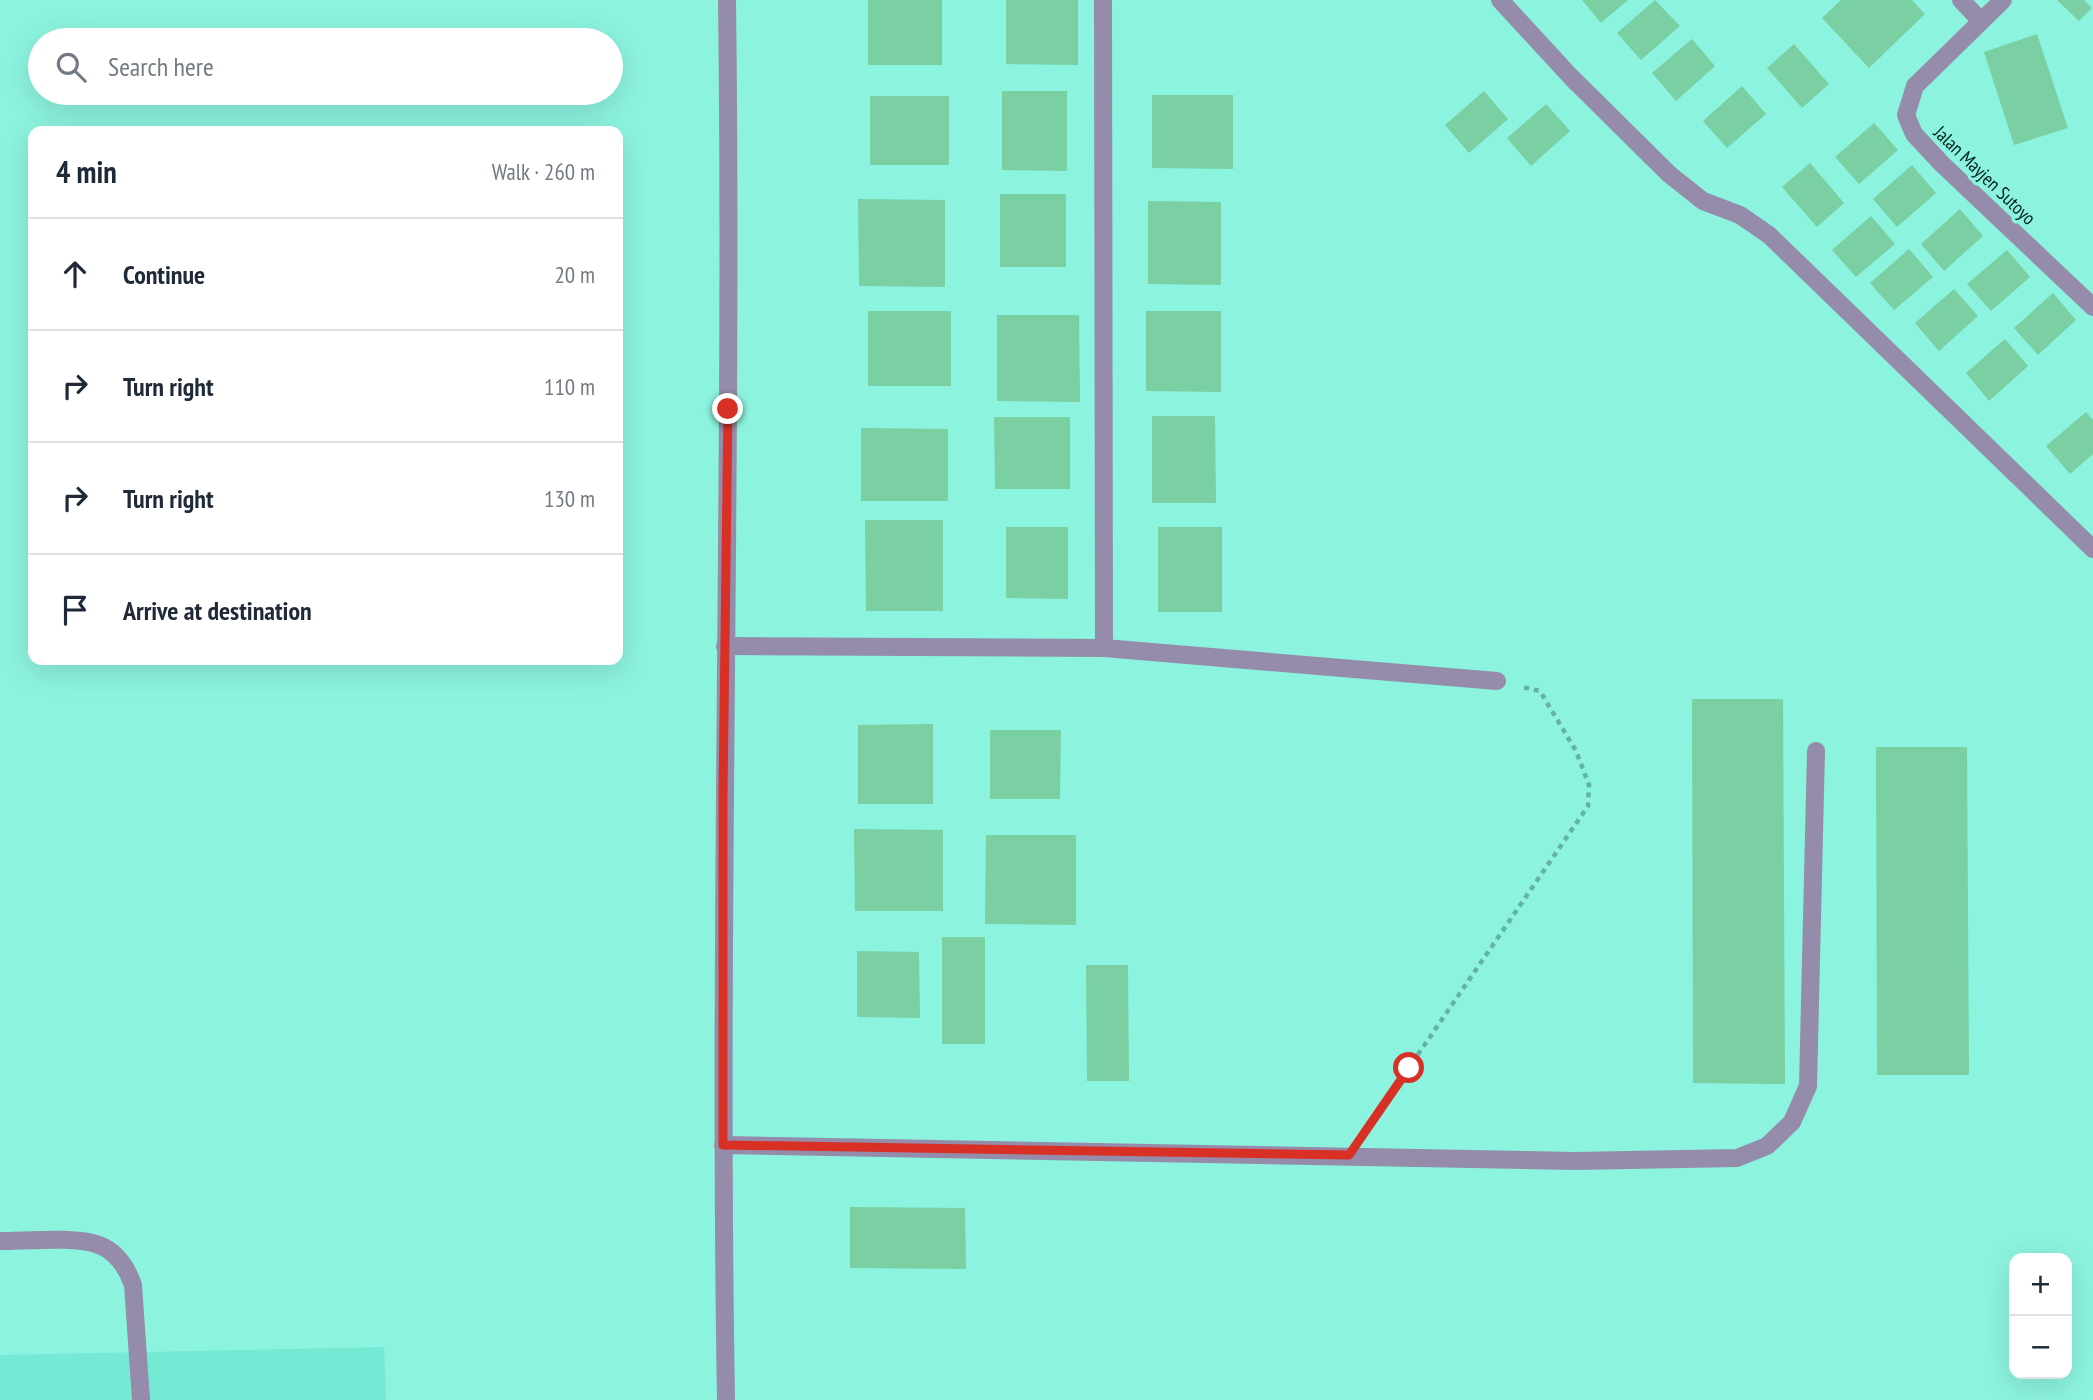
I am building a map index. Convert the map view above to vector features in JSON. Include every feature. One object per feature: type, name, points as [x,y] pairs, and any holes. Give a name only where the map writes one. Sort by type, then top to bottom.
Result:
[{"type":"street","points":[[726,1400],[723,1145],[729,357],[727,0]]},
{"type":"street","points":[[1103,0],[1104,648]]},
{"type":"street","points":[[1500,0],[1669,174],[1703,201],[1740,215],[1769,235],[2093,549]]},
{"type":"street","points":[[1961,0],[1981,22]]},
{"type":"street","name":"Jalan Mayjen Sutoyo","points":[[2003,0],[1915,86],[1906,115],[1914,134],[1941,164],[2093,307]]},
{"type":"street","points":[[725,646],[1104,648],[1497,681]]},
{"type":"street","points":[[723,1145],[1575,1161],[1737,1158],[1767,1146],[1792,1122],[1808,1086],[1816,751]]},
{"type":"street","points":[[0,1241],[67,1240],[98,1244],[117,1256],[127,1269],[133,1285],[141,1400]]},
{"type":"path","points":[[1349,1155],[1588,806],[1589,785],[1576,751],[1540,691],[1497,681]]},
{"type":"shaded area","points":[[384,1347],[386,1400],[0,1400],[0,1355]]},
{"type":"building","points":[[868,0],[942,0],[942,65],[868,65]]},
{"type":"building","points":[[1006,0],[1078,0],[1078,65],[1006,64]]},
{"type":"building","points":[[1582,0],[1628,0],[1601,23]]},
{"type":"building","points":[[1655,0],[1680,26],[1641,60],[1617,33]]},
{"type":"building","points":[[1841,0],[1912,0],[1925,14],[1869,68],[1822,18]]},
{"type":"building","points":[[2057,0],[2084,0],[2092,8],[2079,21]]},
{"type":"building","points":[[2037,34],[2068,128],[2014,145],[1984,52]]},
{"type":"building","points":[[1692,39],[1715,66],[1676,101],[1652,73]]},
{"type":"building","points":[[1794,44],[1829,84],[1802,108],[1767,68]]},
{"type":"building","points":[[1742,86],[1766,114],[1727,148],[1703,121]]},
{"type":"building","points":[[1002,91],[1067,91],[1067,171],[1002,170]]},
{"type":"building","points":[[1484,91],[1508,119],[1469,153],[1445,125]]},
{"type":"building","points":[[1152,95],[1233,95],[1233,169],[1152,168]]},
{"type":"building","points":[[870,96],[949,96],[949,165],[870,165]]},
{"type":"building","points":[[1546,104],[1570,131],[1531,166],[1507,138]]},
{"type":"building","points":[[1874,123],[1898,150],[1859,184],[1835,157]]},
{"type":"building","points":[[1810,163],[1844,203],[1817,227],[1782,187]]},
{"type":"building","points":[[1912,165],[1936,193],[1897,227],[1873,199]]},
{"type":"building","points":[[1000,194],[1066,194],[1066,267],[1000,267]]},
{"type":"building","points":[[858,199],[945,200],[945,287],[859,286]]},
{"type":"building","points":[[1148,201],[1221,202],[1221,285],[1148,284]]},
{"type":"building","points":[[1960,209],[1983,236],[1944,271],[1921,244]]},
{"type":"building","points":[[1871,216],[1895,244],[1856,277],[1832,250]]},
{"type":"building","points":[[1909,249],[1933,277],[1894,310],[1870,283]]},
{"type":"building","points":[[2007,250],[2030,277],[1991,311],[1967,284]]},
{"type":"building","points":[[1954,289],[1978,316],[1939,351],[1915,323]]},
{"type":"building","points":[[2053,293],[2076,320],[2038,355],[2014,328]]},
{"type":"building","points":[[868,311],[951,311],[951,386],[868,386]]},
{"type":"building","points":[[1146,311],[1221,311],[1221,392],[1146,391]]},
{"type":"building","points":[[997,315],[1079,315],[1080,402],[997,401]]},
{"type":"building","points":[[2005,339],[2028,366],[1989,401],[1966,373]]},
{"type":"building","points":[[2086,412],[2093,420],[2093,454],[2070,474],[2046,446]]},
{"type":"building","points":[[1152,416],[1215,416],[1216,503],[1152,503]]},
{"type":"building","points":[[994,417],[1070,417],[1070,489],[995,489]]},
{"type":"building","points":[[861,428],[948,429],[948,501],[861,501]]},
{"type":"building","points":[[865,520],[943,520],[943,611],[866,611]]},
{"type":"building","points":[[1006,527],[1068,527],[1068,599],[1006,598]]},
{"type":"building","points":[[1158,527],[1222,527],[1222,612],[1158,612]]},
{"type":"building","points":[[1692,699],[1783,699],[1785,1084],[1693,1083]]},
{"type":"building","points":[[933,724],[933,804],[858,804],[858,725]]},
{"type":"building","points":[[990,730],[1061,730],[1060,799],[990,799]]},
{"type":"building","points":[[1876,747],[1967,747],[1969,1075],[1877,1075]]},
{"type":"building","points":[[854,829],[943,830],[943,911],[855,911]]},
{"type":"building","points":[[986,835],[1076,835],[1076,925],[985,924]]},
{"type":"building","points":[[942,937],[985,937],[985,1044],[942,1044]]},
{"type":"building","points":[[857,951],[919,952],[920,1018],[857,1017]]},
{"type":"building","points":[[1086,965],[1128,965],[1129,1081],[1087,1081]]},
{"type":"building","points":[[850,1207],[965,1208],[966,1269],[850,1268]]},
{"type":"route","points":[[728,409],[723,795],[723,1145],[1349,1155],[1409,1068]]}]
